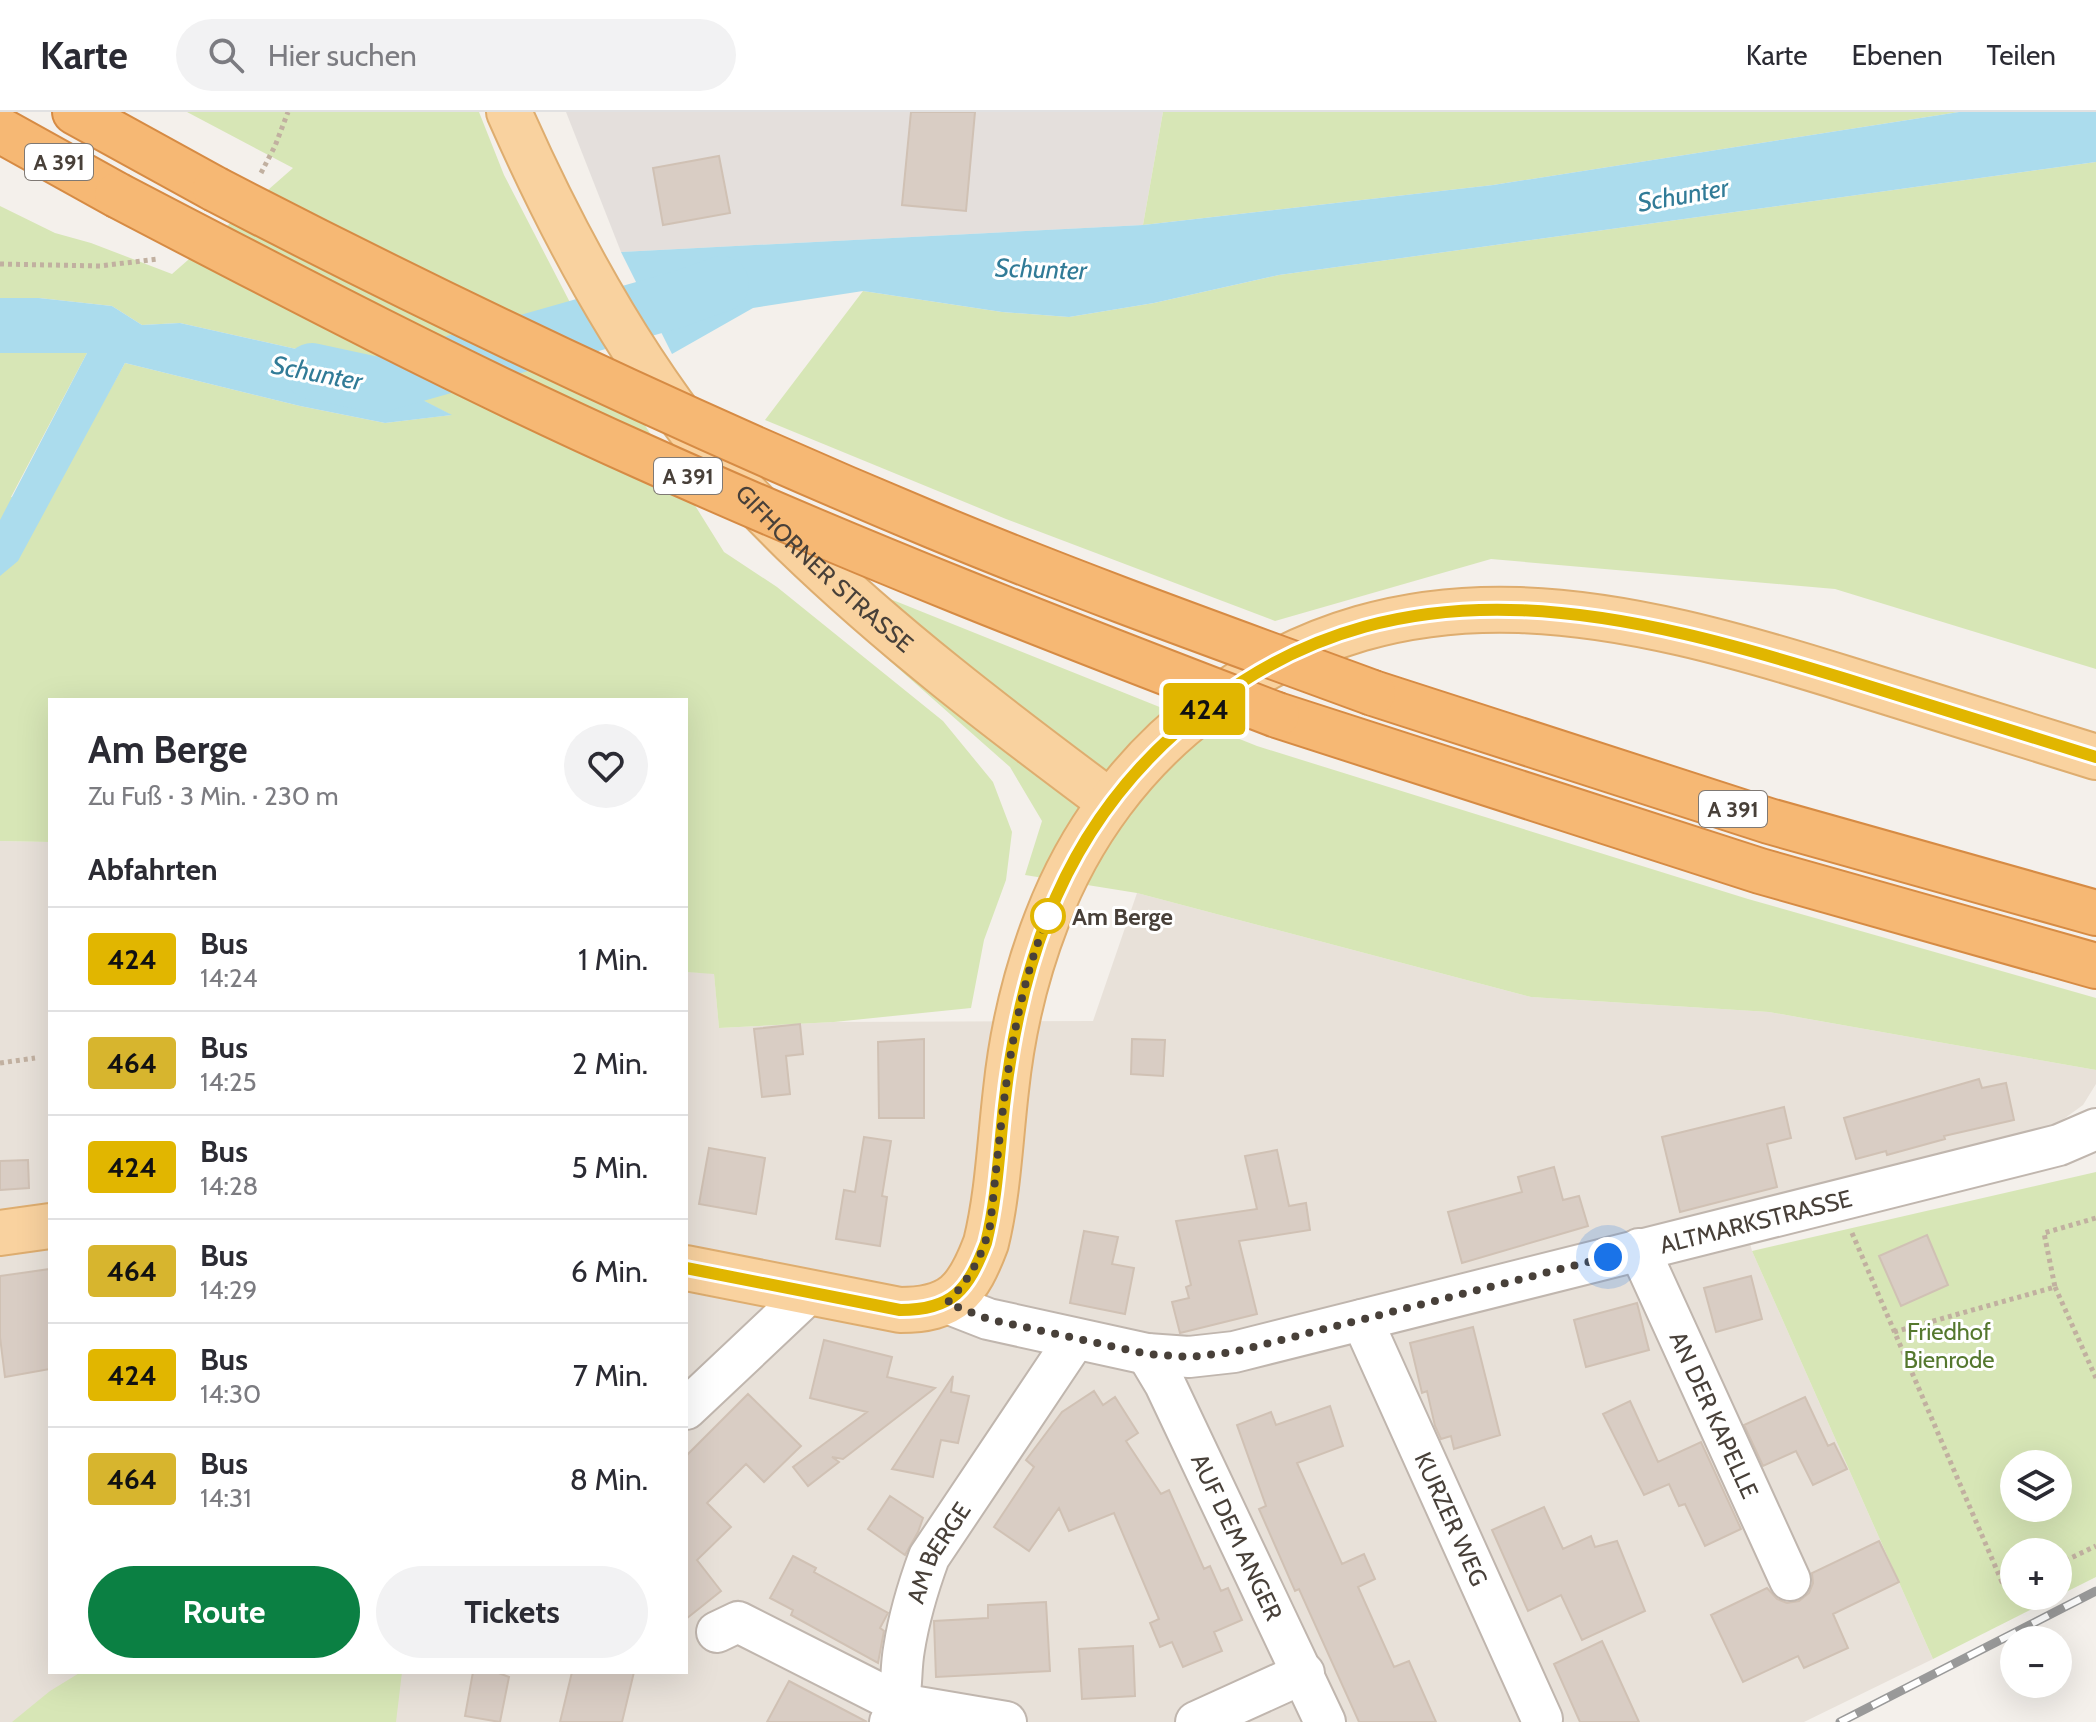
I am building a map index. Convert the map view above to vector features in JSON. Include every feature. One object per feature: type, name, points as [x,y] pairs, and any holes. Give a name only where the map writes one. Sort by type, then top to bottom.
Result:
[{"type":"highway","name":"A 391","points":[[75,112],[397,283],[666,410],[935,527],[1373,693],[1769,821],[2096,913]]},
{"type":"highway","name":"A 391","points":[[0,130],[365,325],[645,458],[919,575],[1277,715],[1760,871],[2096,966]]},
{"type":"highway","points":[[0,150],[117,195]]},
{"type":"main road","name":"GIFHORNER STRASSE","points":[[509,112],[595,287],[635,352],[705,448],[770,519],[839,587],[912,651],[1110,802]]},
{"type":"main road","points":[[688,1268],[900,1310],[931,1308],[947,1303],[971,1275],[990,1226],[1012,1049],[1037,944],[1065,876],[1110,802],[1175,732],[1227,691],[1303,649],[1376,624],[1436,612],[1529,609],[1592,615],[1701,637],[1768,655],[2096,757]]},
{"type":"main road","points":[[0,1233],[48,1226]]},
{"type":"street","name":"ALTMARKSTRASSE","points":[[947,1303],[988,1319],[1147,1354],[1189,1357],[1234,1352],[2059,1145],[2096,1129]]},
{"type":"street","name":"AN DER KAPELLE","points":[[1639,1249],[1790,1580]]},
{"type":"street","points":[[688,1407],[810,1292]]},
{"type":"street","name":"KURZER WEG","points":[[1362,1320],[1542,1719]]},
{"type":"street","name":"AM BERGE","points":[[895,1713],[916,1593],[929,1557],[1075,1339]]},
{"type":"street","name":"AUF DEM ANGER","points":[[1147,1354],[1165,1384],[1325,1722]]},
{"type":"street","points":[[717,1632],[738,1622],[895,1713],[1006,1722]]},
{"type":"street","points":[[1196,1722],[1304,1673]]},
{"type":"path","points":[[275,146],[288,112]]},
{"type":"path","points":[[0,264],[100,266],[154,260]]},
{"type":"path","points":[[0,1063],[35,1058]]},
{"type":"path","points":[[1838,1199],[2000,1577]]},
{"type":"path","points":[[2096,1218],[2044,1233],[2055,1287],[2096,1378]]},
{"type":"path","points":[[1894,1332],[2055,1287]]},
{"type":"path","points":[[2072,1557],[2096,1546]]},
{"type":"shaded area","points":[[566,112],[1163,112],[1143,225],[621,252]]},
{"type":"shaded area","points":[[0,841],[48,842],[48,1674],[688,1674],[688,972],[714,973],[719,1028],[834,1022],[1093,1021],[1137,893],[1531,997],[1769,1012],[2096,1070],[2096,1084],[2083,1105],[2054,1126],[1741,1208],[1752,1251],[1933,1659],[1804,1722],[0,1722]]},
{"type":"green space","points":[[187,112],[479,112],[504,175],[577,316],[724,552],[777,587],[943,721],[993,782],[1012,832],[1006,880],[984,940],[971,1008],[834,1022],[719,1028],[714,974],[688,972],[688,698],[48,698],[48,842],[0,841],[0,353],[87,353],[11,497],[48,501],[125,363],[300,406],[385,423],[451,415],[362,369],[314,353],[180,323],[142,325],[112,306],[39,298],[0,298],[0,206],[55,233],[91,243],[172,274],[293,168]]},
{"type":"green space","points":[[1163,112],[1959,112],[1493,185],[1143,225]]},
{"type":"green space","points":[[2096,162],[2096,669],[1835,589],[1491,559],[1275,621],[1006,519],[765,420],[863,291],[1002,312],[1069,317],[1154,303],[1279,275]]},
{"type":"green space","points":[[773,552],[1257,746],[1748,899],[2096,998],[2096,1070],[1769,1012],[1531,997],[1137,893],[1025,875],[1042,821],[1010,767],[822,601]]},
{"type":"green space","name":"Friedhof Bienrode","points":[[2096,1172],[2096,1577],[2072,1589],[2072,1538],[2000,1538],[2000,1610],[2030,1610],[1933,1659],[1752,1251]]},
{"type":"green space","points":[[78,1674],[402,1674],[396,1722],[12,1722],[50,1691]]},
{"type":"water","points":[[1959,112],[2096,112],[2096,162],[1279,275],[1154,303],[1069,317],[1002,312],[863,291],[753,308],[672,354],[621,252],[1143,225],[1493,185]]},
{"type":"water","points":[[0,298],[39,298],[112,306],[142,325],[180,323],[314,353],[362,369],[452,415],[385,423],[300,406],[125,363],[18,561],[0,576],[0,520],[87,353],[0,353]]},
{"type":"building","points":[[911,112],[975,112],[966,211],[902,205]]},
{"type":"building","points":[[719,156],[730,213],[663,225],[653,168]]},
{"type":"building","points":[[800,1024],[803,1054],[786,1056],[790,1094],[762,1097],[754,1029]]},
{"type":"building","points":[[924,1039],[924,1118],[879,1118],[878,1042]]},
{"type":"building","points":[[1132,1039],[1165,1040],[1163,1076],[1131,1074]]},
{"type":"building","points":[[1979,1079],[1982,1088],[2006,1083],[2014,1120],[1944,1136],[1945,1139],[1887,1155],[1886,1151],[1856,1159],[1844,1118]]},
{"type":"building","points":[[1784,1107],[1791,1138],[1767,1144],[1777,1187],[1680,1212],[1662,1137]]},
{"type":"building","points":[[864,1137],[891,1141],[882,1196],[887,1197],[880,1246],[836,1239],[844,1190],[855,1192]]},
{"type":"building","points":[[709,1148],[765,1158],[756,1214],[699,1204]]},
{"type":"building","points":[[1277,1150],[1289,1206],[1306,1203],[1310,1230],[1239,1241],[1257,1314],[1180,1333],[1172,1302],[1189,1298],[1186,1287],[1191,1285],[1176,1221],[1257,1209],[1245,1156]]},
{"type":"building","points":[[28,1160],[29,1188],[0,1190],[0,1161]]},
{"type":"building","points":[[1554,1167],[1563,1200],[1579,1196],[1588,1226],[1462,1263],[1448,1212],[1522,1192],[1518,1177]]},
{"type":"building","points":[[1084,1231],[1118,1237],[1112,1264],[1134,1268],[1125,1314],[1070,1303]]},
{"type":"building","points":[[1927,1235],[1948,1285],[1901,1306],[1879,1256]]},
{"type":"building","points":[[48,1269],[48,1369],[5,1377],[0,1337],[0,1276]]},
{"type":"building","points":[[1751,1276],[1762,1319],[1716,1332],[1704,1288]]},
{"type":"building","points":[[1637,1303],[1649,1350],[1586,1367],[1574,1320]]},
{"type":"building","points":[[1473,1327],[1500,1435],[1454,1449],[1451,1436],[1441,1439],[1435,1426],[1427,1391],[1422,1393],[1410,1343]]},
{"type":"building","points":[[824,1340],[892,1357],[887,1377],[935,1388],[843,1459],[832,1457],[839,1462],[808,1486],[793,1467],[867,1412],[810,1398]]},
{"type":"building","points":[[953,1376],[951,1392],[969,1396],[958,1443],[941,1440],[933,1477],[892,1469]]},
{"type":"building","points":[[1094,1391],[1103,1405],[1115,1397],[1138,1433],[1126,1441],[1161,1494],[1169,1490],[1204,1569],[1210,1566],[1221,1591],[1228,1588],[1242,1620],[1214,1632],[1222,1651],[1183,1667],[1172,1642],[1160,1647],[1150,1623],[1159,1619],[1114,1513],[1069,1531],[1059,1508],[1029,1551],[994,1527],[1034,1467],[1026,1460],[1062,1412]]},
{"type":"building","points":[[748,1394],[801,1446],[764,1482],[746,1464],[707,1503],[731,1527],[697,1560],[721,1591],[688,1617],[688,1454]]},
{"type":"building","points":[[1805,1397],[1828,1446],[1834,1443],[1847,1469],[1813,1485],[1796,1451],[1763,1466],[1744,1425]]},
{"type":"building","points":[[1630,1401],[1658,1462],[1701,1442],[1741,1529],[1705,1546],[1685,1504],[1679,1506],[1669,1484],[1644,1495],[1603,1414]]},
{"type":"building","points":[[1330,1406],[1343,1446],[1297,1463],[1342,1564],[1364,1554],[1375,1579],[1358,1587],[1394,1667],[1409,1661],[1436,1722],[1359,1722],[1259,1509],[1266,1506],[1237,1425],[1271,1412],[1276,1425]]},
{"type":"building","points":[[890,1496],[923,1518],[905,1555],[868,1529]]},
{"type":"building","points":[[1544,1507],[1563,1549],[1591,1536],[1595,1547],[1617,1541],[1645,1611],[1582,1640],[1561,1595],[1528,1611],[1492,1530]]},
{"type":"building","points":[[1879,1541],[1899,1582],[1833,1614],[1848,1648],[1804,1668],[1798,1656],[1743,1682],[1711,1615],[1767,1588],[1777,1599],[1787,1603],[1799,1601],[1809,1593],[1813,1583],[1812,1573]]},
{"type":"building","points":[[793,1556],[816,1568],[814,1572],[888,1613],[880,1628],[884,1631],[878,1663],[791,1615],[793,1610],[770,1598]]},
{"type":"building","points":[[1046,1602],[1050,1671],[936,1677],[934,1621],[988,1618],[988,1605]]},
{"type":"building","points":[[1602,1641],[1639,1722],[1580,1722],[1554,1664]]},
{"type":"building","points":[[1133,1646],[1135,1696],[1082,1699],[1079,1649]]},
{"type":"building","points":[[473,1674],[509,1677],[500,1722],[465,1716]]},
{"type":"building","points":[[572,1674],[634,1674],[622,1722],[560,1722]]},
{"type":"building","points":[[789,1681],[867,1722],[767,1722]]},
{"type":"waterway","name":"Schunter","points":[[312,371],[377,385],[679,299],[721,284]]},
{"type":"railway","points":[[1840,1722],[2096,1591]]},
{"type":"bus line","name":"424","points":[[688,1268],[900,1310],[931,1308],[947,1303],[971,1275],[986,1243],[1006,1084],[1037,944],[1065,876],[1086,838],[1136,771],[1195,715],[1262,670],[1303,649],[1347,632],[1436,612],[1529,609],[1592,615],[1701,637],[1768,655],[2096,757]]},
{"type":"place","name":"Am Berge","points":[[1048,916]]},
{"type":"route","points":[[1048,916],[1037,944],[1012,1049],[986,1243],[971,1275],[947,1303],[988,1319],[1075,1339],[1147,1354],[1189,1357],[1234,1352],[1608,1257]]}]
